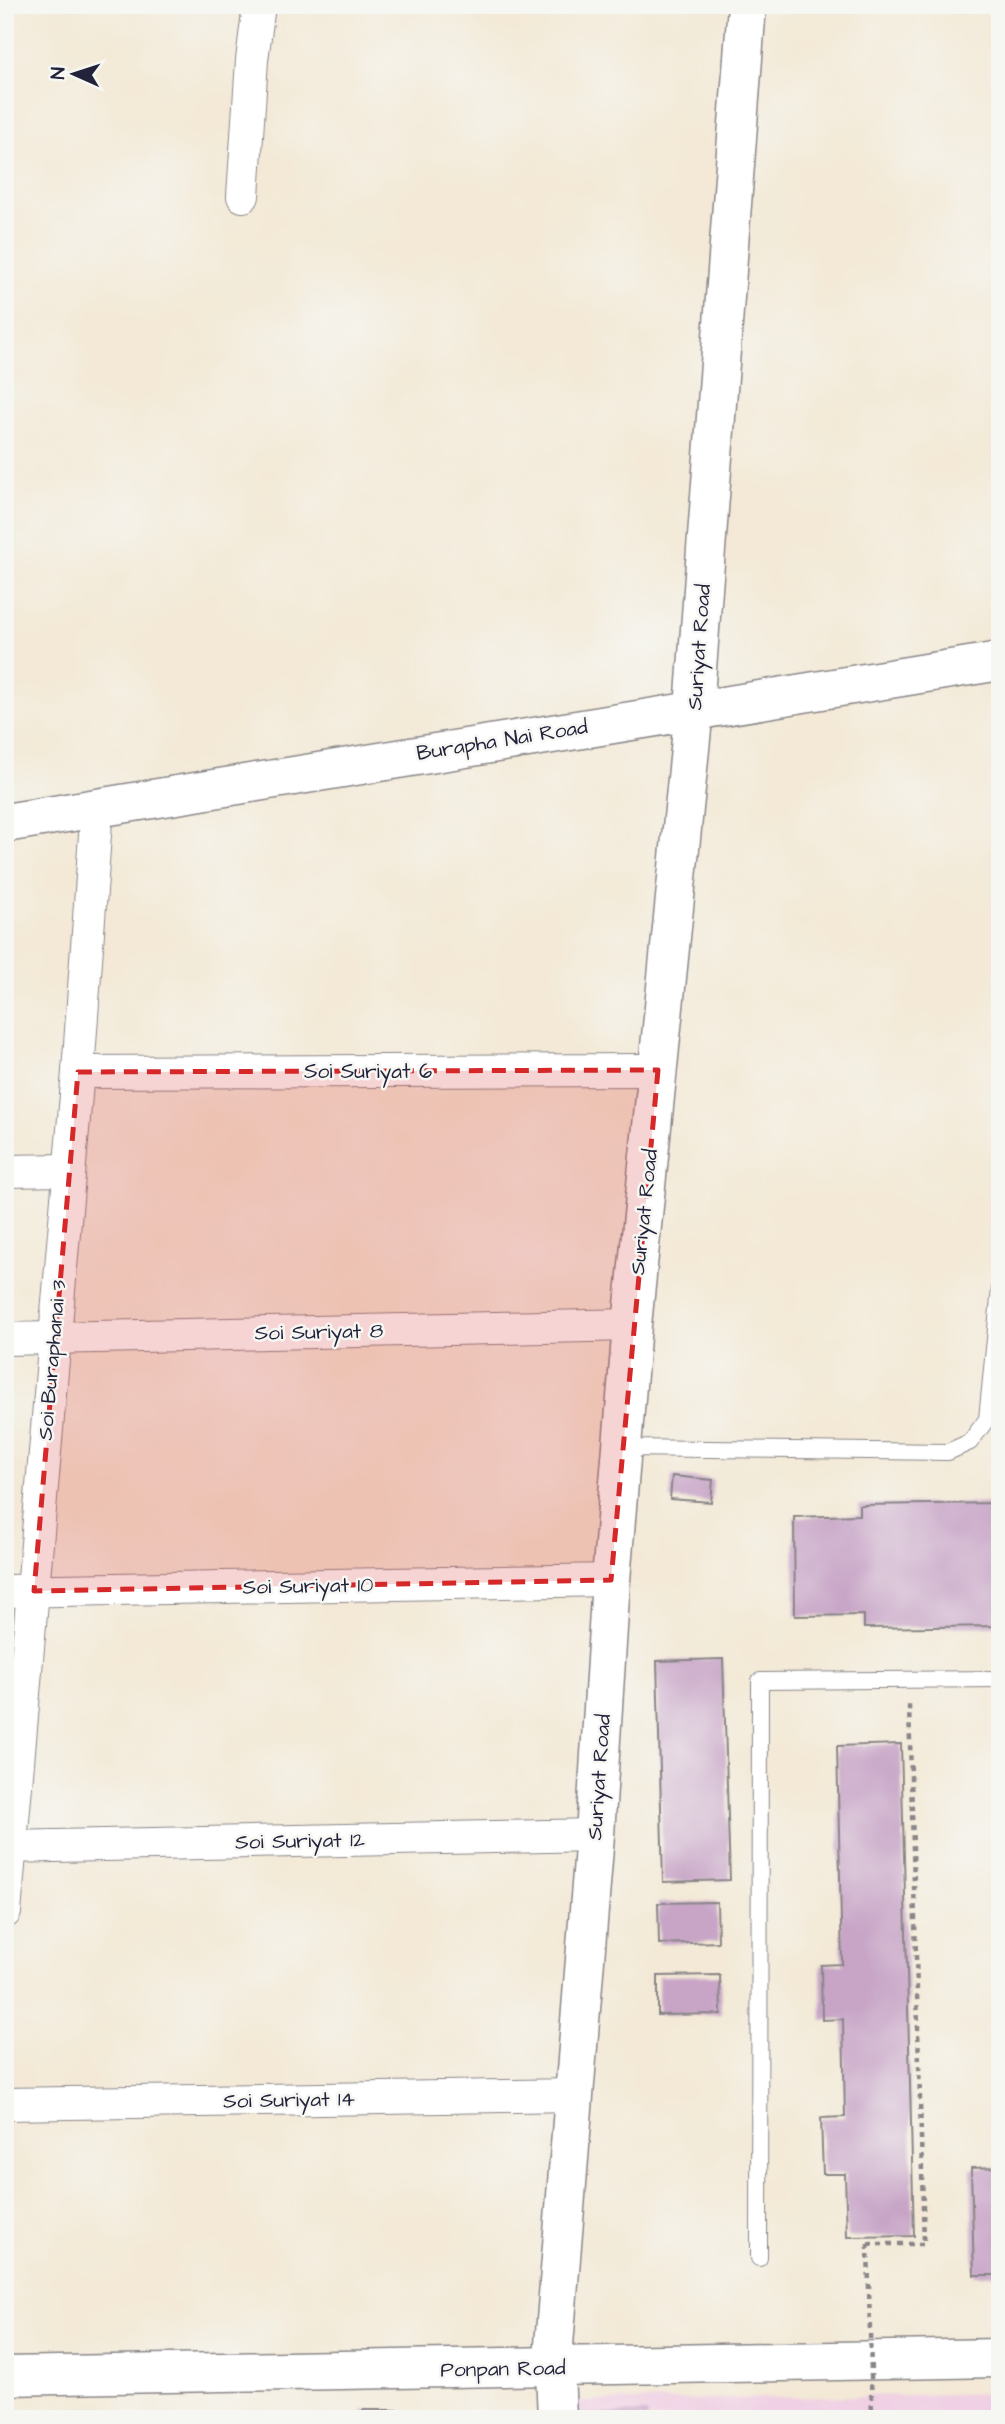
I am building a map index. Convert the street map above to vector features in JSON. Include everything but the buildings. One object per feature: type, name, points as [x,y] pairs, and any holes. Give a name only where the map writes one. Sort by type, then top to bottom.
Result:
[{"type":"street","points":[[243,196],[252,60],[259,5]]},
{"type":"street","name":"Suriyat Road","points":[[557,2419],[554,2345],[595,1835],[611,1580],[632,1325],[694,709],[747,5]]},
{"type":"street","name":"Burapha Nai Road","points":[[5,823],[1000,661]]},
{"type":"street","name":"Soi Buraphanai 3","points":[[5,1913],[20,1591],[53,1338],[78,1072],[97,807]]},
{"type":"street","name":"Soi Suriyat 6","points":[[78,1072],[658,1070]]},
{"type":"street","points":[[5,1171],[69,1170]]},
{"type":"street","name":"Soi Suriyat 8","points":[[5,1339],[632,1325]]},
{"type":"street","name":"Soi Suriyat 10","points":[[20,1591],[611,1580]]},
{"type":"street","name":"Soi Suriyat 12","points":[[8,1847],[595,1835]]},
{"type":"street","name":"Soi Suriyat 14","points":[[5,2104],[573,2095]]},
{"type":"street","name":"Ponpan Road","points":[[5,2376],[1000,2358]]},
{"type":"lane","points":[[623,1448],[948,1452],[970,1441],[987,1419],[1000,1289]]},
{"type":"lane","points":[[759,2258],[760,1681],[1000,1679]]},
{"type":"path","points":[[872,2419],[868,2244],[924,2244],[908,1679]]},
{"type":"highlighted area","points":[[658,1070],[611,1580],[34,1591],[78,1072]]},
{"type":"shaded area","points":[[1000,2393],[1000,2419],[578,2419],[579,2402]]}]
